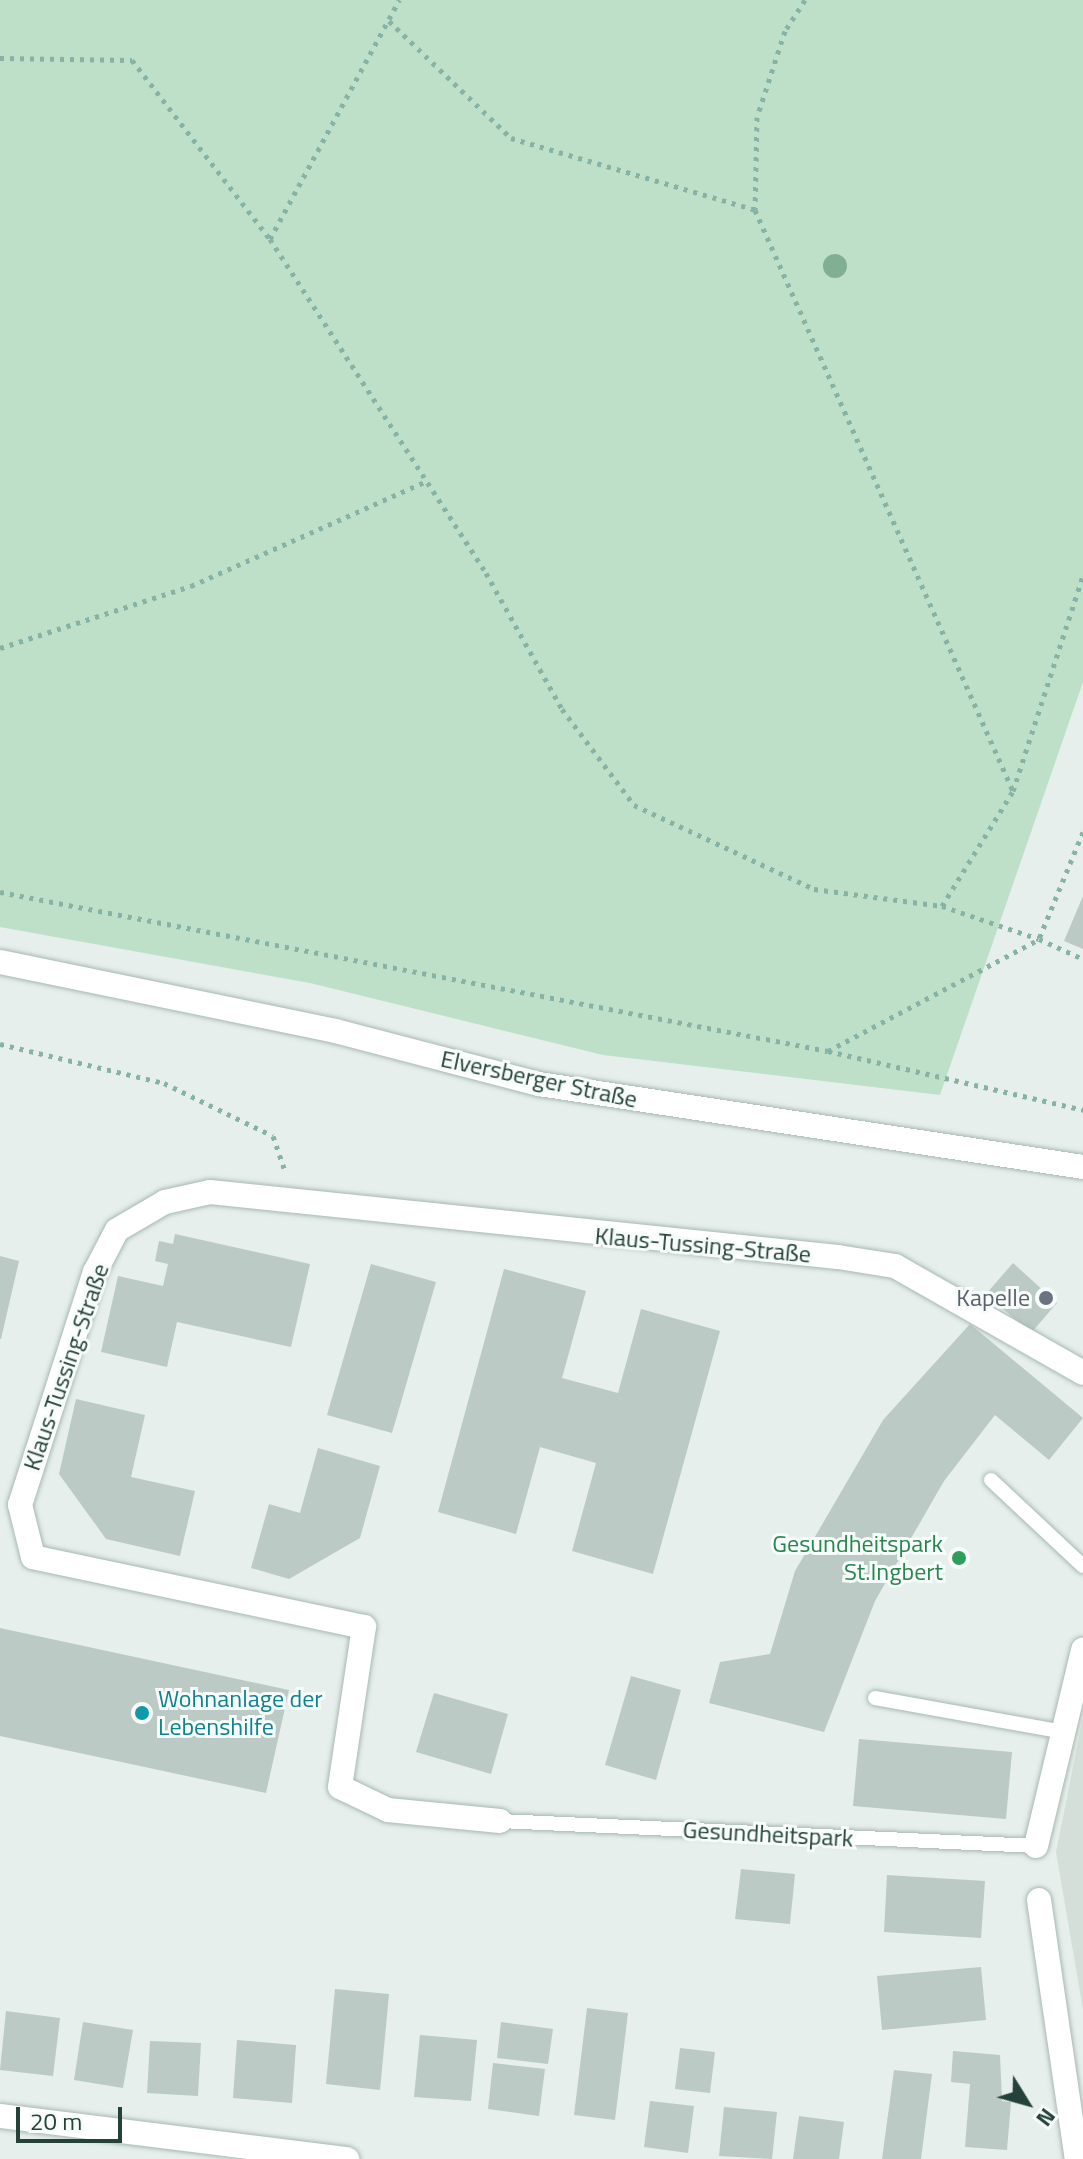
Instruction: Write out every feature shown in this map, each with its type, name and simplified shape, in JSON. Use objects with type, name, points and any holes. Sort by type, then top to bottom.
[{"type":"street","name":"Elversberger Straße","points":[[0,962],[335,1031],[539,1084],[1083,1167]]},
{"type":"street","name":"Klaus-Tussing-Straße","points":[[500,1821],[388,1810],[340,1787],[364,1627],[33,1557],[20,1505],[95,1272],[117,1230],[165,1202],[210,1192],[895,1266],[1083,1373]]},
{"type":"street","points":[[1036,1846],[1059,1731],[1083,1650]]},
{"type":"street","points":[[1039,1900],[1077,2159]]},
{"type":"street","points":[[0,2116],[183,2149],[347,2159]]},
{"type":"lane","points":[[991,1480],[1083,1566]]},
{"type":"lane","points":[[875,1698],[1059,1731]]},
{"type":"lane","name":"Gesundheitspark","points":[[500,1821],[1036,1846]]},
{"type":"path","points":[[270,239],[399,0]]},
{"type":"path","points":[[805,0],[785,31],[757,117],[755,210],[1013,791]]},
{"type":"path","points":[[389,21],[511,138],[755,210]]},
{"type":"path","points":[[0,58],[132,60],[270,239],[427,481],[562,709],[634,805],[814,889],[942,906],[1039,939],[1083,959]]},
{"type":"path","points":[[0,648],[191,586],[427,481]]},
{"type":"path","points":[[942,906],[1013,791],[1083,576]]},
{"type":"path","points":[[828,1051],[1039,939],[1083,832]]},
{"type":"path","points":[[0,892],[828,1051],[1083,1110]]},
{"type":"path","points":[[0,1044],[164,1083],[273,1136],[296,1202]]},
{"type":"shaded area","points":[[1083,1717],[1083,2010],[1056,1852]]},
{"type":"green space","points":[[0,0],[1083,0],[1083,682],[940,1095],[603,1055],[310,983],[0,927]]},
{"type":"building","points":[[1083,896],[1083,949],[1064,941]]},
{"type":"building","points":[[175,1234],[310,1264],[291,1347],[177,1322],[167,1367],[101,1352],[118,1276],[163,1286],[168,1264],[155,1261],[159,1241],[173,1244]]},
{"type":"building","points":[[0,1256],[19,1261],[1,1339],[0,1339]]},
{"type":"building","points":[[1013,1263],[1057,1303],[1031,1333],[986,1294]]},
{"type":"building","points":[[371,1264],[436,1282],[392,1433],[327,1415]]},
{"type":"building","points":[[504,1269],[586,1291],[562,1378],[618,1393],[641,1309],[720,1331],[653,1574],[572,1551],[596,1463],[540,1447],[516,1534],[438,1512]]},
{"type":"building","points":[[970,1324],[1083,1418],[1049,1460],[995,1415],[944,1481],[875,1601],[824,1732],[709,1703],[720,1662],[770,1654],[795,1571],[883,1420]]},
{"type":"building","points":[[76,1399],[145,1415],[131,1477],[195,1491],[180,1556],[106,1539],[59,1474]]},
{"type":"building","points":[[318,1448],[380,1466],[360,1538],[289,1579],[251,1568],[269,1504],[300,1513]]},
{"type":"building","name":"Wohnanlage der Lebenshilfe","points":[[0,1628],[289,1690],[266,1793],[0,1736]]},
{"type":"building","points":[[631,1676],[681,1690],[656,1780],[605,1765]]},
{"type":"building","points":[[434,1693],[508,1714],[491,1774],[416,1752]]},
{"type":"building","points":[[859,1739],[1012,1752],[1006,1819],[853,1806]]},
{"type":"building","points":[[741,1869],[795,1874],[790,1924],[735,1919]]},
{"type":"building","points":[[887,1875],[985,1881],[981,1938],[884,1932]]},
{"type":"building","points":[[981,1967],[986,2020],[882,2030],[877,1976]]},
{"type":"building","points":[[335,1989],[389,1994],[380,2090],[326,2084]]},
{"type":"building","points":[[587,2008],[628,2013],[615,2120],[574,2115]]},
{"type":"building","points":[[6,2011],[60,2018],[53,2076],[0,2070]]},
{"type":"building","points":[[83,2022],[133,2030],[123,2088],[74,2080]]},
{"type":"building","points":[[501,2022],[553,2029],[548,2064],[497,2058]]},
{"type":"building","points":[[420,2035],[477,2040],[471,2101],[414,2097]]},
{"type":"building","points":[[237,2040],[296,2045],[292,2103],[233,2098]]},
{"type":"building","points":[[150,2041],[201,2043],[198,2096],[147,2093]]},
{"type":"building","points":[[680,2048],[715,2052],[710,2093],[675,2089]]},
{"type":"building","points":[[953,2051],[1000,2055],[1002,2101],[1011,2102],[1007,2150],[965,2147],[970,2084],[951,2082]]},
{"type":"building","points":[[493,2063],[545,2069],[539,2116],[488,2109]]},
{"type":"building","points":[[894,2070],[932,2074],[921,2159],[882,2159]]},
{"type":"building","points":[[650,2101],[694,2106],[688,2153],[644,2147]]},
{"type":"building","points":[[724,2107],[777,2112],[772,2159],[719,2156]]},
{"type":"building","points":[[799,2116],[844,2122],[839,2159],[793,2159]]},
{"type":"place","name":"Kapelle","points":[[1046,1298]]},
{"type":"place","name":"Gesundheitspark St.Ingbert","points":[[959,1558]]},
{"type":"place","name":"Wohnanlage der Lebenshilfe","points":[[142,1713]]}]
